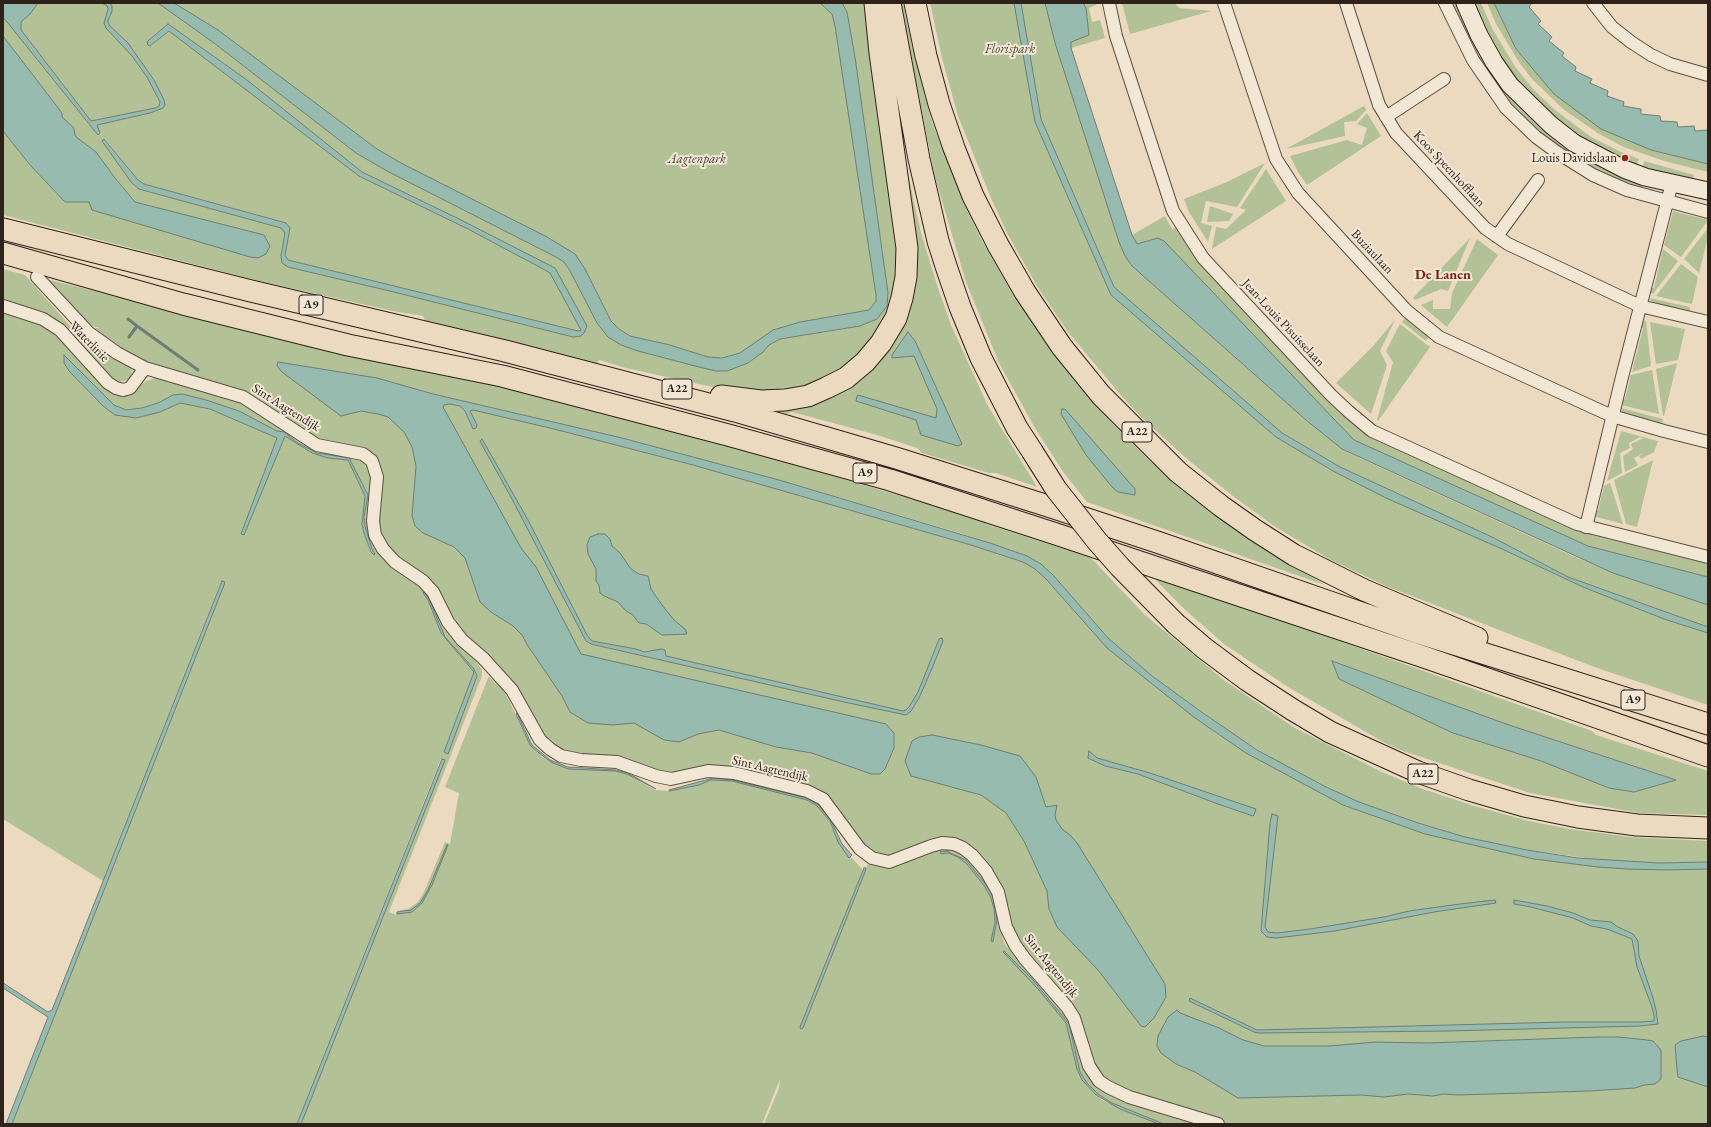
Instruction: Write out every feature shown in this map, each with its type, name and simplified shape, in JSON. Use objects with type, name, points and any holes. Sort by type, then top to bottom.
[{"type":"highway","name":"A22","points":[[620,381],[761,401],[785,400],[808,396],[846,378],[865,362],[881,343],[896,318],[902,298],[906,277],[907,248],[880,53],[875,3]]},
{"type":"highway","name":"A22","points":[[890,3],[919,159],[938,241],[960,307],[981,358],[1017,428],[1056,489],[1097,541],[1120,567],[1176,624],[1204,648],[1293,710],[1330,732],[1418,772],[1469,790],[1510,802],[1578,817],[1637,824],[1708,828]]},
{"type":"highway","name":"A22","points":[[915,3],[926,56],[939,104],[973,196],[1025,292],[1062,347],[1101,395],[1178,472],[1221,506],[1255,530],[1294,554],[1364,590],[1507,650],[1559,676]]},
{"type":"highway","name":"A9","points":[[3,229],[505,351],[735,410],[1014,495],[1160,543],[1419,633],[1708,724]]},
{"type":"highway","name":"A9","points":[[3,253],[183,304],[348,345],[502,376],[728,435],[890,480],[1419,655],[1708,756]]},
{"type":"main road","points":[[1465,3],[1479,35],[1494,62],[1510,85],[1551,126],[1574,143],[1624,170],[1645,177],[1708,191]]},
{"type":"street","name":"Jean-Louis Pisuisselaan","points":[[1110,3],[1116,36],[1173,211],[1203,258],[1331,395],[1372,431],[1586,527],[1708,558]]},
{"type":"street","name":"Buziaulaan","points":[[1224,3],[1276,159],[1298,193],[1407,311],[1439,337],[1612,416],[1708,442]]},
{"type":"street","name":"Koos Speenhofflaan","points":[[1346,3],[1379,106],[1400,137],[1485,228],[1508,244],[1640,306],[1708,322]]},
{"type":"street","points":[[1445,3],[1473,60],[1506,108],[1536,137],[1593,175],[1627,190],[1708,212]]},
{"type":"street","points":[[1593,3],[1612,27],[1651,55],[1670,64],[1708,75]]},
{"type":"street","points":[[1386,117],[1444,79]]},
{"type":"street","points":[[1497,236],[1538,180]]},
{"type":"street","points":[[1586,527],[1612,416],[1666,201],[1672,183]]},
{"type":"street","name":"Sint Aagtendijk","points":[[37,278],[89,333],[117,353],[145,368],[243,397],[317,445],[363,454],[372,461],[377,477],[373,521],[375,535],[383,549],[395,562],[423,581],[433,592],[452,628],[462,640],[483,658],[512,690],[540,740],[561,756],[581,760],[617,762],[656,776],[671,779],[708,771],[734,773],[807,791],[823,799],[860,849],[872,858],[889,862],[931,846],[954,844],[963,848],[972,855],[986,871],[998,892],[1006,927],[1015,945],[1025,960],[1067,1007],[1074,1018],[1089,1066],[1099,1081],[1108,1087],[1129,1096],[1218,1124]]},
{"type":"street","name":"Waterlinie","points":[[3,306],[43,319],[60,330],[108,383],[116,388],[123,390],[130,388],[145,368]]},
{"type":"green space","points":[[38,3],[102,3],[107,6],[105,18],[106,28],[127,49],[147,77],[160,102],[159,106],[91,121],[21,30],[21,22],[30,14]]},
{"type":"green space","points":[[110,3],[158,3],[214,43],[356,153],[387,171],[564,262],[597,323],[608,337],[621,345],[653,355],[717,371],[748,363],[763,352],[769,345],[780,339],[845,329],[867,323],[877,319],[887,306],[888,293],[855,57],[847,12],[842,3],[868,3],[894,202],[898,280],[883,326],[849,366],[803,389],[735,392],[626,368],[599,360],[597,364],[425,321],[423,316],[393,311],[259,281],[3,215],[3,131],[30,165],[65,202],[135,202],[96,152],[75,136],[74,128],[62,117],[62,113],[3,36],[3,17],[98,135],[97,125],[150,113],[163,108],[154,80],[128,43],[109,25],[108,21],[112,6]],"holes":[[[168,24],[247,80],[362,172],[555,268],[584,333],[573,337],[288,267],[281,256],[285,232],[281,228],[139,189],[131,182],[102,141],[105,139],[138,180],[144,184],[286,223],[290,228],[285,255],[288,260],[581,331],[572,311],[550,273],[468,229],[359,176],[169,31],[151,46],[148,45],[149,40]]]},
{"type":"green space","name":"Aagtenpark","points":[[174,3],[820,3],[832,14],[835,26],[876,301],[869,310],[800,322],[773,330],[740,353],[722,358],[708,357],[670,345],[630,336],[619,329],[611,321],[575,254],[377,149],[218,30]]},
{"type":"green space","points":[[900,3],[903,3],[916,62],[932,122],[967,210],[981,239],[1012,293],[1054,354],[1113,424],[1150,461],[1190,496],[1227,524],[1268,551],[1325,585],[1087,502],[1064,473],[1035,428],[999,363],[966,282],[935,177]]},
{"type":"green space","name":"Florispark","points":[[930,3],[1045,3],[1055,43],[1125,256],[1132,266],[1306,420],[1349,453],[1613,573],[1708,605],[1708,627],[1568,577],[1492,537],[1340,467],[1282,433],[1114,287],[1041,119],[1036,91],[1030,92],[1035,122],[1111,295],[1276,437],[1333,471],[1583,587],[1664,619],[1708,633],[1708,705],[1597,668],[1386,586],[1329,559],[1274,526],[1233,496],[1187,459],[1140,416],[1068,332],[1037,286],[1007,233],[991,198],[958,116],[942,58]]},
{"type":"green space","points":[[1083,3],[1096,3],[1096,5],[1089,8],[1092,22],[1100,20],[1105,38],[1071,48],[1070,42],[1089,35],[1086,8]]},
{"type":"green space","points":[[1122,3],[1175,3],[1179,8],[1211,11],[1130,34]]},
{"type":"green space","points":[[1451,3],[1460,3],[1497,77],[1642,182],[1640,191],[1570,157],[1520,117],[1488,79]]},
{"type":"green space","points":[[1471,3],[1481,3],[1493,30],[1516,68],[1534,90],[1555,110],[1591,137],[1639,159],[1637,165],[1620,160],[1621,157],[1614,154],[1612,158],[1572,135],[1512,77]]},
{"type":"green space","points":[[1487,3],[1494,3],[1516,49],[1651,150],[1708,164],[1708,172],[1664,161],[1624,147],[1599,134],[1563,109],[1532,79],[1519,62],[1496,24]]},
{"type":"green space","points":[[892,90],[921,233],[951,325],[988,406],[1037,487],[996,473],[989,473],[922,453],[917,448],[874,434],[792,412],[787,414],[773,409],[818,398],[900,321]]},
{"type":"green space","points":[[1364,106],[1366,110],[1356,121],[1344,122],[1345,136],[1286,149]]},
{"type":"green space","points":[[1367,113],[1381,136],[1307,185],[1290,156],[1347,140],[1362,145],[1367,128],[1357,124]]},
{"type":"green space","points":[[1644,161],[1694,175],[1692,183],[1645,168],[1643,167]]},
{"type":"green space","points":[[1265,163],[1237,207],[1206,201],[1201,223],[1212,226],[1208,242],[1189,212],[1184,199],[1227,182]]},
{"type":"green space","points":[[1266,169],[1286,201],[1212,249],[1216,227],[1226,229],[1246,210],[1240,208]]},
{"type":"green space","points":[[1210,206],[1233,214],[1229,221],[1207,222]]},
{"type":"green space","points":[[1673,211],[1708,220],[1681,257],[1664,245]]},
{"type":"green space","points":[[1165,216],[1172,229],[1178,227],[1365,433],[1592,535],[1708,564],[1708,577],[1588,546],[1354,440],[1158,238],[1137,244],[1132,235]]},
{"type":"green space","points":[[1708,228],[1708,237],[1699,273],[1684,259]]},
{"type":"green space","points":[[1470,238],[1448,291],[1441,289],[1415,300],[1413,298]]},
{"type":"green space","points":[[1477,239],[1498,255],[1447,327],[1421,305],[1433,300],[1433,309],[1450,309],[1452,293]]},
{"type":"green space","points":[[1663,249],[1678,261],[1653,294],[1649,292],[1650,288],[1654,288]]},
{"type":"green space","points":[[1681,264],[1698,277],[1692,304],[1656,296]]},
{"type":"green space","points":[[3,269],[25,275],[71,327],[84,338],[129,365],[132,369],[131,379],[120,382],[113,379],[92,357],[3,301]]},
{"type":"green space","points":[[46,279],[371,359],[375,356],[571,404],[773,458],[985,521],[986,524],[1090,557],[1145,615],[1225,681],[1295,728],[1382,772],[1420,788],[1471,805],[1529,821],[1569,829],[1631,837],[1708,841],[1708,862],[1659,863],[1609,861],[1527,850],[1465,837],[1418,823],[1359,802],[1326,787],[1276,761],[1233,734],[1152,676],[1108,638],[1053,575],[1027,556],[963,534],[779,480],[622,438],[433,394],[385,381],[450,404],[693,465],[971,545],[1023,562],[1035,569],[1046,579],[1107,648],[1219,735],[1345,806],[1534,859],[1708,867],[1708,1124],[1229,1124],[1116,1088],[1093,1067],[1084,1037],[1019,946],[1006,909],[961,843],[889,856],[877,855],[865,847],[810,787],[788,780],[761,775],[673,773],[574,756],[553,747],[400,560],[384,546],[377,527],[379,468],[321,441],[278,414],[150,364],[110,343],[92,328],[100,328],[92,326]]},
{"type":"green space","points":[[1649,298],[1690,307],[1690,312],[1653,303]]},
{"type":"green space","points":[[3,309],[40,321],[129,394],[146,381],[155,378],[162,378],[243,403],[285,426],[352,454],[373,468],[373,498],[384,558],[395,570],[420,580],[482,670],[482,676],[389,912],[396,915],[397,911],[408,909],[418,902],[424,892],[445,842],[450,844],[459,793],[445,787],[489,677],[504,690],[530,745],[544,758],[560,766],[568,769],[615,771],[627,774],[655,790],[670,791],[699,785],[711,780],[732,781],[807,800],[817,806],[830,821],[838,842],[849,857],[850,856],[863,870],[800,1028],[803,1028],[870,861],[942,846],[964,853],[985,876],[1000,913],[1002,936],[1005,945],[1023,962],[1065,1009],[1092,1078],[1205,1124],[1164,1124],[1112,1103],[1098,1094],[1087,1083],[1080,1072],[1069,1024],[1033,980],[1003,952],[1038,989],[1066,1023],[1077,1069],[1082,1080],[1095,1095],[1104,1101],[1159,1124],[764,1124],[779,1088],[780,1079],[762,1124],[301,1124],[444,759],[441,759],[297,1124],[12,1124],[225,582],[222,581],[218,590],[103,881],[3,819]],"holes":[[[64,356],[114,405],[126,410],[142,408],[158,403],[173,395],[206,400],[239,411],[277,431],[284,432],[308,449],[325,455],[349,458],[368,495],[364,520],[371,552],[362,524],[365,496],[348,460],[328,458],[312,453],[285,436],[244,535],[241,534],[277,438],[210,409],[180,403],[160,412],[115,415]],[[424,592],[429,599],[445,637],[474,669],[477,676],[444,751],[474,672],[441,633]],[[952,852],[966,860],[990,890],[997,918],[996,928],[991,941],[995,922],[994,909],[991,898],[985,887],[967,864],[958,857],[948,853],[941,853]]]},
{"type":"green space","points":[[1406,317],[1430,336],[1426,341],[1402,322]]},
{"type":"green space","points":[[1395,320],[1380,351],[1387,365],[1371,414],[1336,383],[1374,345]]},
{"type":"green space","points":[[1642,320],[1646,321],[1651,366],[1632,372],[1643,328],[1639,327]]},
{"type":"green space","points":[[1650,322],[1685,329],[1678,360],[1656,364]]},
{"type":"green space","points":[[1400,324],[1430,347],[1378,421],[1377,420],[1393,362],[1386,351]]},
{"type":"green space","points":[[1677,363],[1664,416],[1663,416],[1656,369]]},
{"type":"green space","points":[[1652,370],[1659,414],[1621,405],[1622,398],[1625,399],[1631,375]]},
{"type":"green space","points":[[1621,408],[1663,419],[1662,425],[1622,414]]},
{"type":"green space","points":[[1621,431],[1658,441],[1654,452],[1641,459],[1639,456],[1645,452],[1634,458],[1638,465],[1625,472],[1623,456],[1633,449],[1631,444],[1643,438],[1640,437],[1629,443],[1630,448],[1620,453],[1622,473],[1607,481]]},
{"type":"green space","points":[[1653,460],[1637,527],[1626,524],[1614,480]]},
{"type":"green space","points":[[1610,483],[1623,524],[1593,516],[1595,511],[1598,511],[1604,486]]},
{"type":"green space","points":[[1155,579],[1180,587],[1188,587],[1592,731],[1596,735],[1708,771],[1708,815],[1639,813],[1530,793],[1400,750],[1385,743],[1288,687],[1224,644],[1181,606]],"holes":[[[1333,661],[1509,725],[1676,780],[1634,792],[1609,788],[1541,761],[1453,733],[1339,679]]]},
{"type":"water","points":[[3,3],[38,3],[30,14],[21,22],[21,30],[91,121],[155,108],[159,106],[160,102],[147,77],[132,56],[106,28],[104,23],[108,9],[107,6],[102,3],[110,3],[112,6],[112,11],[108,21],[109,25],[128,43],[154,80],[165,105],[163,108],[150,113],[97,125],[100,133],[98,135],[3,17]]},
{"type":"water","points":[[158,3],[174,3],[218,30],[377,149],[401,163],[547,237],[575,254],[585,269],[611,321],[619,329],[630,336],[670,345],[708,357],[722,358],[740,353],[773,330],[800,322],[869,310],[876,301],[835,26],[832,14],[820,3],[842,3],[847,12],[855,57],[888,293],[887,306],[877,319],[860,326],[780,339],[769,345],[763,352],[748,363],[727,371],[716,371],[695,366],[621,345],[608,337],[597,323],[564,262],[387,171],[356,153],[214,43]]},
{"type":"water","points":[[1014,3],[1021,3],[1041,119],[1114,287],[1282,433],[1340,467],[1492,537],[1568,577],[1708,627],[1708,633],[1664,619],[1583,587],[1502,549],[1386,498],[1333,471],[1276,437],[1111,295],[1035,122]]},
{"type":"water","points":[[1045,3],[1083,3],[1086,8],[1089,35],[1071,42],[1071,48],[1132,235],[1137,244],[1158,238],[1164,241],[1354,440],[1588,546],[1708,577],[1708,605],[1613,573],[1342,449],[1306,420],[1132,266],[1125,256],[1119,242],[1055,43]]},
{"type":"water","points":[[1494,3],[1532,3],[1529,7],[1541,21],[1538,24],[1552,37],[1549,41],[1564,53],[1562,56],[1576,67],[1575,71],[1592,79],[1590,83],[1608,91],[1607,96],[1624,102],[1623,106],[1641,109],[1641,114],[1660,116],[1661,121],[1677,122],[1678,127],[1694,126],[1695,131],[1708,130],[1708,164],[1651,150],[1601,129],[1554,94],[1516,49]]},
{"type":"water","points":[[168,24],[247,80],[362,172],[555,268],[587,326],[584,333],[581,336],[573,337],[288,267],[282,263],[281,256],[285,233],[281,228],[139,189],[131,182],[102,141],[104,139],[138,180],[144,184],[286,223],[290,228],[285,255],[288,260],[578,331],[581,330],[550,273],[468,229],[359,176],[169,31],[150,46],[148,45],[147,42]]},
{"type":"water","points":[[3,36],[62,113],[62,117],[74,128],[75,136],[96,152],[135,202],[264,235],[270,246],[266,254],[258,258],[250,257],[92,210],[89,202],[65,202],[30,165],[3,131]]},
{"type":"water","points":[[908,332],[915,341],[962,444],[958,446],[921,435],[916,420],[856,401],[858,395],[936,418],[937,409],[914,356],[892,358],[892,355]]},
{"type":"water","points":[[64,355],[114,405],[126,410],[142,408],[158,403],[173,395],[182,394],[239,411],[277,431],[284,432],[298,443],[317,453],[349,458],[368,495],[364,517],[365,526],[375,554],[374,555],[371,552],[362,524],[365,496],[348,460],[328,458],[312,453],[285,436],[244,535],[241,534],[277,438],[210,409],[180,403],[160,412],[136,418],[115,415],[103,406],[69,371],[64,363]]},
{"type":"water","points":[[278,362],[377,378],[433,394],[622,438],[779,480],[990,543],[1027,556],[1041,564],[1053,575],[1108,638],[1152,676],[1257,750],[1326,787],[1359,802],[1418,823],[1465,837],[1527,850],[1578,858],[1659,863],[1708,862],[1708,869],[1627,869],[1534,859],[1425,834],[1343,805],[1246,753],[1195,718],[1107,648],[1046,579],[1035,569],[1023,562],[971,545],[693,465],[554,429],[473,410],[470,411],[477,425],[476,428],[473,429],[465,411],[460,406],[450,404],[444,405],[443,407],[521,548],[536,567],[581,654],[886,724],[894,733],[894,748],[885,769],[880,774],[871,774],[812,753],[776,747],[719,730],[698,734],[679,742],[664,740],[634,723],[613,725],[588,723],[570,712],[562,696],[522,635],[513,626],[491,612],[480,602],[465,558],[454,547],[423,533],[415,526],[412,516],[416,466],[412,447],[404,432],[388,417],[378,414],[361,411],[341,416],[282,372],[277,366]]},
{"type":"water","points":[[1062,409],[1065,409],[1135,489],[1135,495],[1118,492],[1112,487],[1086,455],[1061,414]]},
{"type":"water","points":[[482,439],[528,520],[587,635],[592,641],[636,649],[644,652],[662,649],[665,650],[666,656],[903,711],[909,707],[918,692],[939,639],[942,638],[943,641],[919,698],[911,711],[906,715],[591,644],[586,641],[482,445],[480,441]]},
{"type":"water","points":[[598,534],[605,534],[610,539],[612,546],[620,553],[631,569],[639,574],[648,576],[651,589],[674,620],[685,629],[687,634],[662,635],[646,624],[639,623],[633,615],[626,611],[618,602],[600,593],[599,585],[596,581],[596,569],[588,554],[587,545],[590,537]]},
{"type":"water","points":[[222,581],[225,582],[224,585],[12,1124],[6,1124],[48,1017],[3,988],[3,983],[48,1012],[52,1010]]},
{"type":"water","points":[[424,592],[429,599],[445,637],[474,669],[477,676],[448,754],[444,752],[474,672],[441,633],[428,600],[423,593]]},
{"type":"water","points":[[1332,661],[1509,725],[1676,780],[1634,792],[1609,788],[1541,761],[1453,733],[1339,679]]},
{"type":"water","points":[[517,713],[532,745],[550,760],[568,767],[616,770],[628,773],[656,789],[627,774],[615,771],[568,769],[551,762],[530,745],[516,714]]},
{"type":"water","points":[[932,735],[981,745],[1020,756],[1036,777],[1046,807],[1057,805],[1055,815],[1056,820],[1062,829],[1077,843],[1165,984],[1166,997],[1154,1018],[1145,1027],[1141,1026],[1098,970],[1057,927],[1049,909],[1047,891],[1024,841],[1006,813],[981,795],[911,776],[905,761],[912,741],[919,737]]},
{"type":"water","points":[[1089,751],[1097,758],[1150,773],[1256,809],[1254,815],[1253,816],[1218,804],[1138,774],[1105,766],[1088,758]]},
{"type":"water","points":[[442,759],[445,760],[305,1114],[301,1124],[297,1124]]},
{"type":"water","points":[[713,778],[732,780],[807,798],[818,805],[831,820],[842,844],[852,855],[849,858],[838,842],[830,821],[817,806],[807,800],[732,781],[711,780],[699,785],[669,791]]},
{"type":"water","points":[[1272,814],[1278,816],[1265,927],[1268,932],[1277,933],[1310,929],[1384,917],[1409,911],[1460,904],[1495,900],[1496,903],[1434,912],[1335,931],[1276,938],[1267,937],[1261,931]]},
{"type":"water","points":[[447,845],[432,885],[422,903],[412,912],[397,914],[397,912],[411,910],[420,903],[428,890]]},
{"type":"water","points":[[947,851],[966,860],[990,890],[994,900],[997,919],[993,942],[991,941],[995,922],[991,898],[985,887],[967,864],[958,857],[948,853],[941,854],[940,852]]},
{"type":"water","points":[[864,868],[866,868],[865,872],[803,1028],[801,1029],[800,1027]]},
{"type":"water","points":[[1514,900],[1547,906],[1573,913],[1590,920],[1611,922],[1633,934],[1638,941],[1639,956],[1653,998],[1658,1024],[1640,1026],[1448,1031],[1258,1033],[1189,1001],[1190,998],[1257,1030],[1654,1021],[1652,1007],[1637,967],[1632,939],[1607,929],[1591,926],[1573,918],[1514,904]]},
{"type":"water","points":[[1004,951],[1033,980],[1069,1024],[1080,1072],[1087,1083],[1098,1094],[1112,1103],[1164,1124],[1159,1124],[1120,1109],[1096,1095],[1082,1080],[1077,1069],[1066,1023],[1038,989],[1003,952]]},
{"type":"water","points":[[1177,1010],[1180,1013],[1219,1028],[1243,1040],[1264,1046],[1329,1046],[1376,1042],[1427,1043],[1598,1037],[1619,1037],[1647,1040],[1653,1041],[1661,1050],[1661,1079],[1655,1084],[1635,1088],[1590,1091],[1458,1095],[1444,1094],[1433,1096],[1408,1094],[1384,1097],[1361,1095],[1238,1098],[1195,1072],[1176,1064],[1161,1053],[1157,1046],[1158,1036],[1168,1017]]},
{"type":"water","points":[[1703,1036],[1708,1037],[1708,1087],[1678,1077],[1677,1069],[1675,1045],[1681,1041]]},
{"type":"waterway","points":[[128,319],[137,326]]},
{"type":"waterway","points":[[129,337],[137,326],[198,370]]},
{"type":"place","name":"Louis Davidslaan","points":[[1625,158]]},
{"type":"district","name":"De Lanen","points":[[1443,275]]}]
